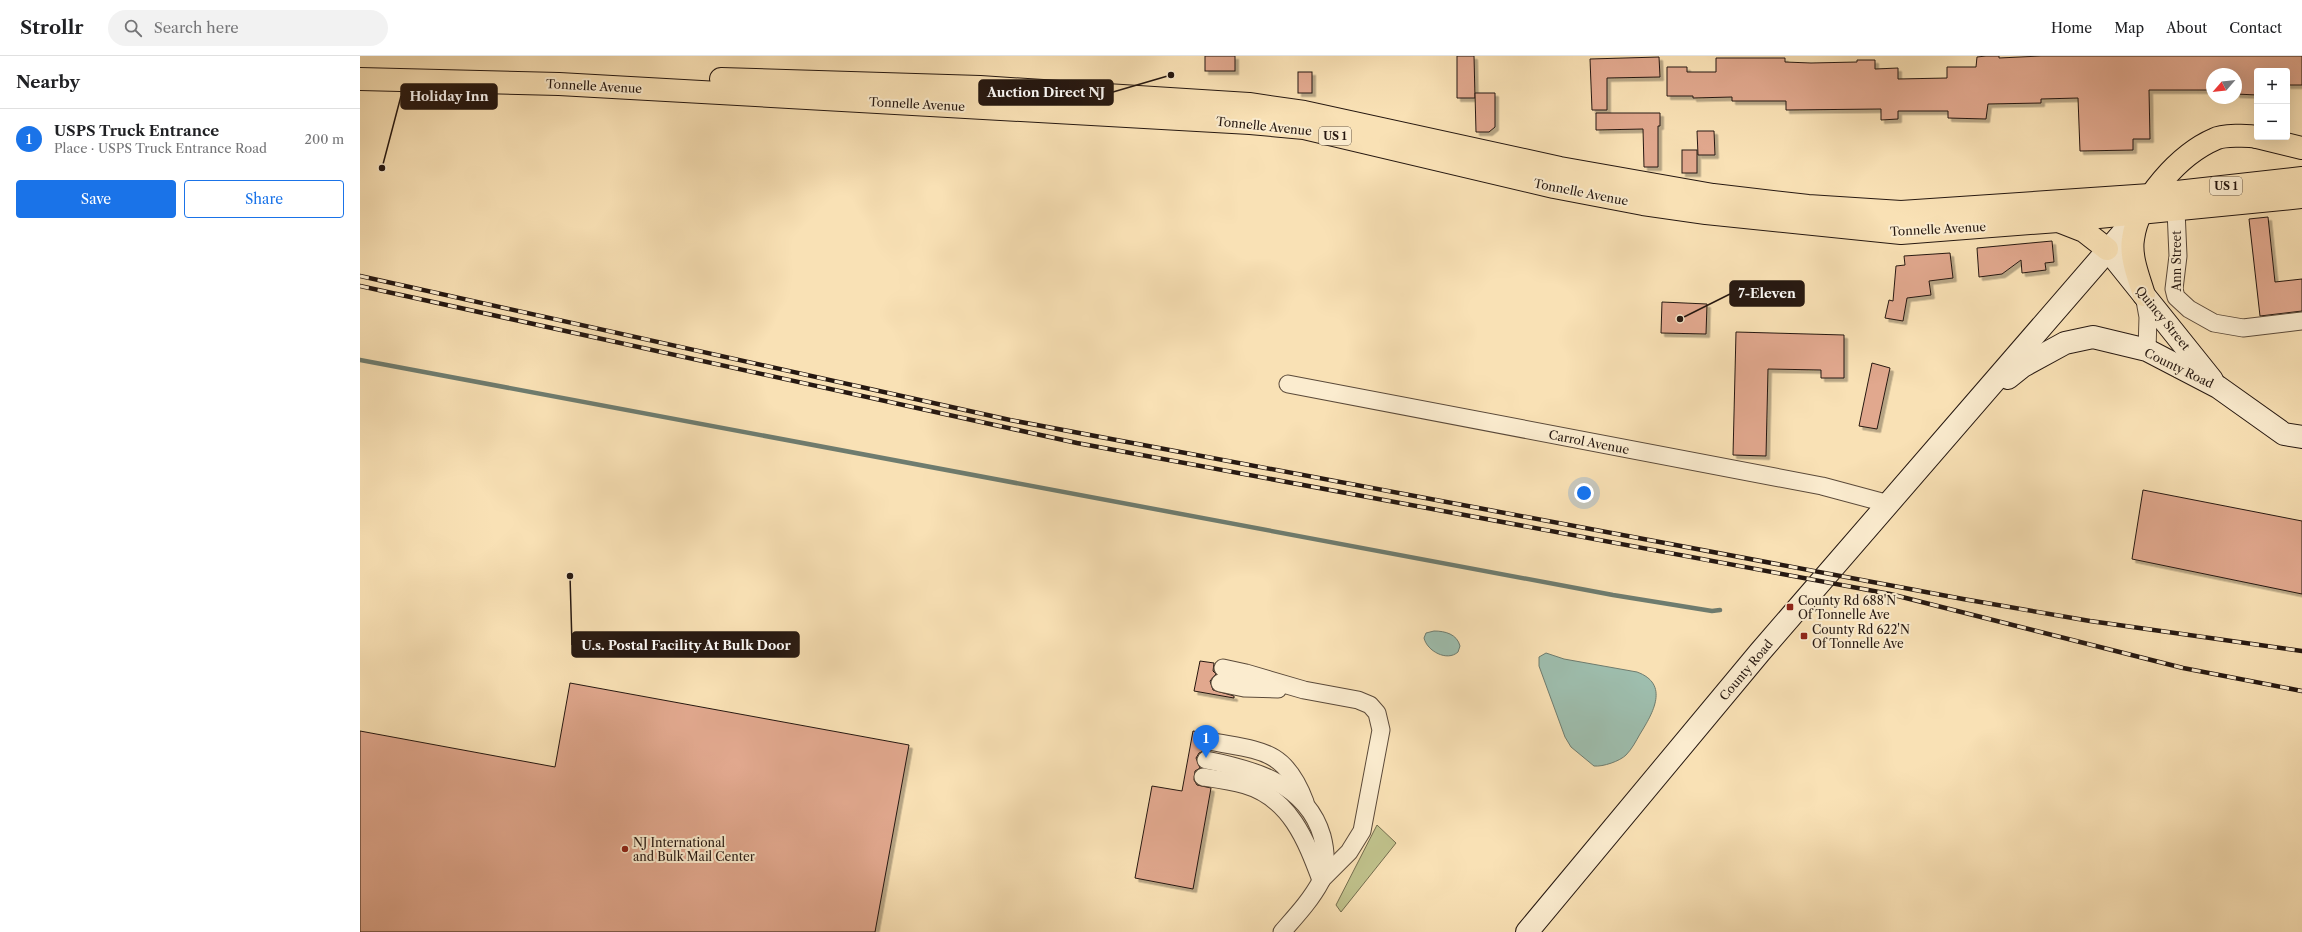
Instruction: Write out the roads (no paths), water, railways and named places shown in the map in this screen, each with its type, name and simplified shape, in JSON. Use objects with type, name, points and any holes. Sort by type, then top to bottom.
[{"type":"highway","name":"Tonnelle Avenue","points":[[360,67],[980,87],[1249,104],[1304,112],[1567,169],[1713,195],[1808,206],[1902,212],[2145,204],[2176,210],[2302,196]]},
{"type":"highway","name":"Tonnelle Avenue","points":[[360,79],[559,84],[1250,123],[1304,128],[1554,187],[1643,204],[1706,213],[1901,233],[2058,221],[2145,204],[2302,178]]},
{"type":"highway","points":[[2144,295],[2135,264],[2133,240],[2145,204],[2187,157],[2216,138],[2254,137]]},
{"type":"highway","points":[[2269,140],[2302,148]]},
{"type":"highway","points":[[2058,221],[2084,230],[2107,249]]},
{"type":"main road","name":"County Road","points":[[1527,932],[1760,652],[1889,504],[2145,204]]},
{"type":"main road","name":"Quincy Street","points":[[2107,249],[2218,388]]},
{"type":"main road","name":"County Road","points":[[1968,411],[2023,366],[2064,343],[2093,337],[2148,350],[2218,388],[2284,434],[2302,437]]},
{"type":"street","name":"Ann Street","points":[[2176,210],[2178,256],[2174,288],[2176,298],[2189,309],[2214,323],[2243,328],[2302,321]]},
{"type":"street","points":[[2144,295],[2148,317],[2148,350]]},
{"type":"street","name":"Carrol Avenue","points":[[1288,384],[1822,486],[1889,504]]},
{"type":"street","points":[[1221,676],[1246,673],[1304,690],[1365,702],[1374,708],[1379,719],[1381,730],[1368,806],[1359,838],[1321,880],[1310,898],[1282,932]]},
{"type":"street","points":[[1209,741],[1260,752],[1281,762],[1293,775],[1306,804],[1314,817],[1325,846],[1326,859],[1321,880]]},
{"type":"street","points":[[1206,760],[1241,767],[1266,776],[1288,789],[1306,804]]},
{"type":"street","points":[[1203,777],[1245,785],[1260,791],[1280,805],[1301,832],[1321,880]]},
{"type":"waterway","points":[[360,360],[1613,595],[1712,611],[1720,610]]},
{"type":"railway","points":[[360,276],[1010,420],[1963,599],[2090,621],[2302,651]]},
{"type":"railway","points":[[360,286],[1077,443],[1890,594],[2183,668],[2302,691]]},
{"type":"place","name":"Auction Direct NJ","points":[[1171,75]]},
{"type":"place","name":"Holiday Inn","points":[[382,168]]},
{"type":"place","name":"7-Eleven","points":[[1680,319]]},
{"type":"place","name":"U.s. Postal Facility At Bulk Door","points":[[570,576]]},
{"type":"place","name":"County Rd 688'N Of Tonnelle Ave","points":[[1790,607]]},
{"type":"place","name":"County Rd 622'N Of Tonnelle Ave","points":[[1804,636]]},
{"type":"place","name":"USPS Truck Entrance","points":[[1206,758]]},
{"type":"place","name":"NJ International and Bulk Mail Center","points":[[625,849]]}]
